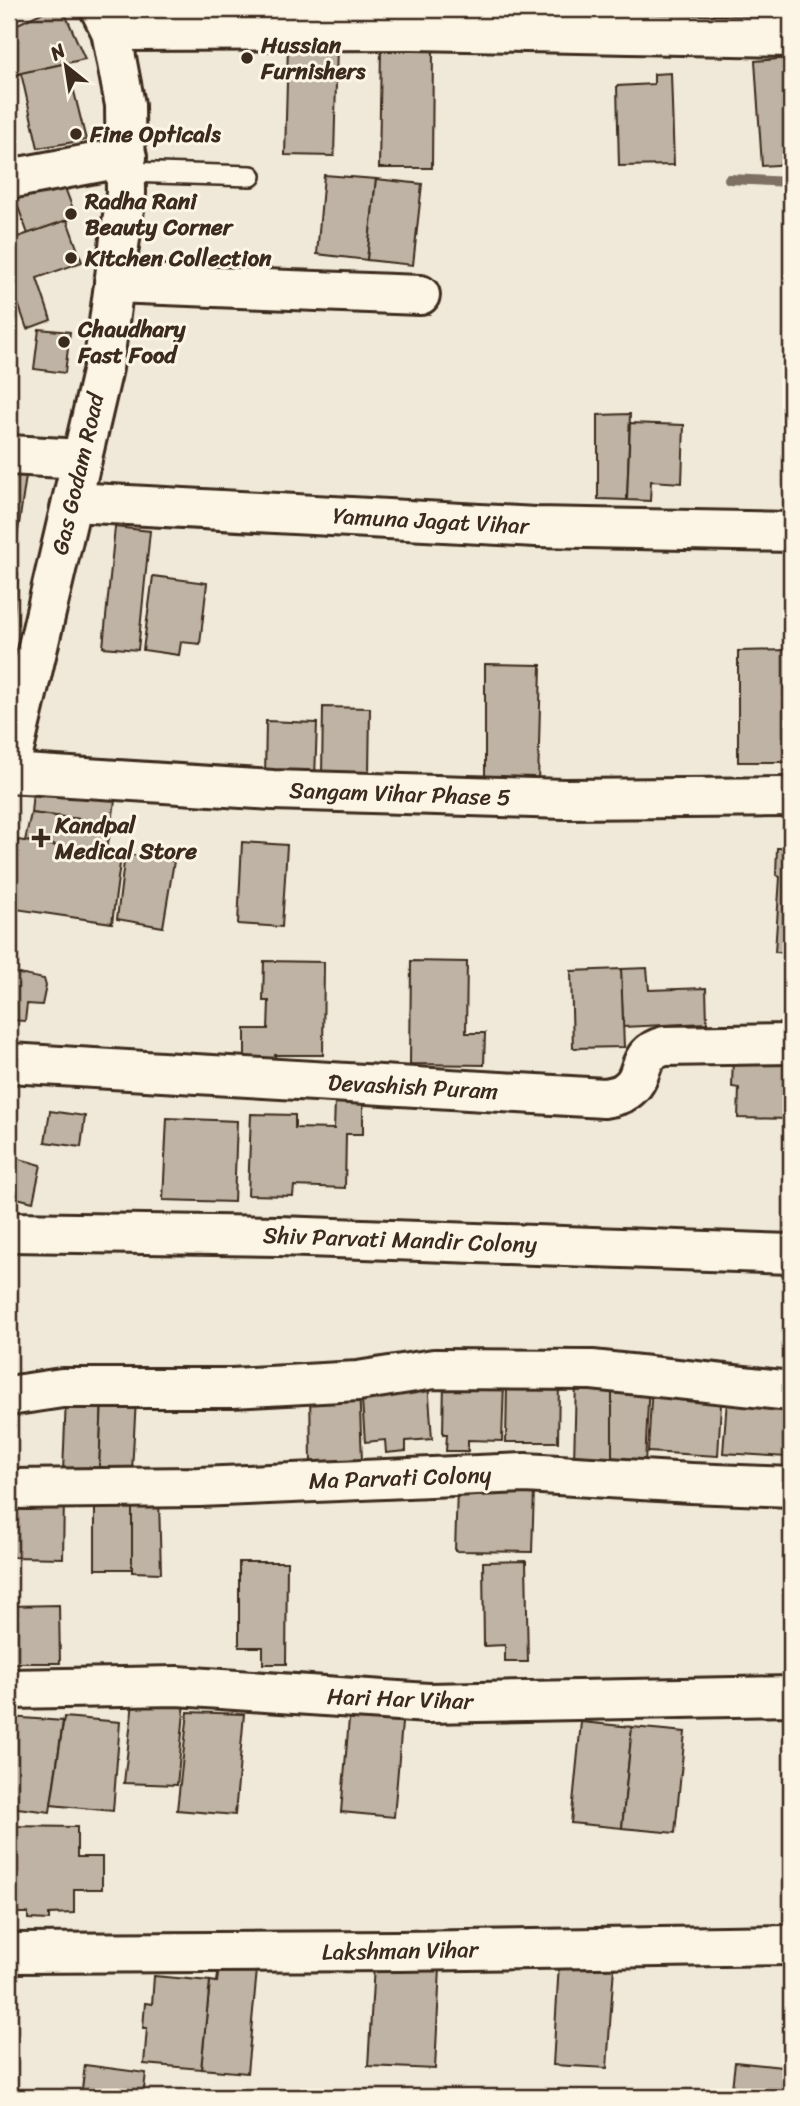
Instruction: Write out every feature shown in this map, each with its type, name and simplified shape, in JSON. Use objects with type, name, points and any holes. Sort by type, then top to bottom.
[{"type":"street","points":[[106,20],[413,30],[791,37]]},
{"type":"street","name":"Gas Godam Road","points":[[9,772],[15,713],[72,502],[103,368],[126,193],[125,105],[106,20]]},
{"type":"street","points":[[9,179],[127,164]]},
{"type":"street","points":[[114,283],[420,295]]},
{"type":"street","points":[[9,455],[82,459]]},
{"type":"street","name":"Yamuna Jagat Vihar","points":[[72,502],[536,527],[791,532]]},
{"type":"street","name":"Sangam Vihar Phase 5","points":[[9,772],[329,792],[565,799],[791,797]]},
{"type":"street","name":"Devashish Puram","points":[[9,1063],[604,1098],[625,1093],[636,1081],[645,1058],[652,1049],[665,1046],[791,1044]]},
{"type":"street","name":"Shiv Parvati Mandir Colony","points":[[9,1232],[279,1236],[791,1254]]},
{"type":"street","points":[[9,1396],[62,1388],[232,1388],[346,1381],[433,1369],[592,1370],[791,1391]]},
{"type":"street","name":"Ma Parvati Colony","points":[[9,1489],[199,1487],[525,1473],[791,1487]]},
{"type":"street","name":"Hari Har Vihar","points":[[9,1689],[177,1686],[428,1703],[791,1696]]},
{"type":"street","name":"Lakshman Vihar","points":[[9,1953],[791,1945]]},
{"type":"lane","points":[[127,164],[251,176]]},
{"type":"building","points":[[50,9],[63,9],[85,59],[9,76],[9,28]]},
{"type":"building","points":[[142,9],[253,9],[252,24],[142,20]]},
{"type":"building","points":[[302,9],[302,11],[257,11]]},
{"type":"building","points":[[393,9],[444,9],[444,25],[412,25],[412,10]]},
{"type":"building","points":[[675,9],[703,9],[703,13],[675,12]]},
{"type":"building","points":[[288,45],[337,46],[334,156],[285,155]]},
{"type":"building","points":[[381,49],[433,49],[432,168],[379,168]]},
{"type":"building","points":[[791,58],[791,164],[762,166],[755,61]]},
{"type":"building","points":[[67,63],[86,140],[38,148],[21,73]]},
{"type":"building","points":[[671,73],[674,165],[619,166],[617,86],[654,84],[654,74]]},
{"type":"building","points":[[9,91],[18,150],[9,152]]},
{"type":"building","points":[[324,175],[376,179],[367,260],[317,254]]},
{"type":"building","points":[[376,179],[422,184],[413,265],[367,260]]},
{"type":"building","points":[[62,180],[76,217],[28,234],[14,196]]},
{"type":"building","points":[[67,220],[82,262],[37,278],[51,320],[27,329],[9,277],[9,240]]},
{"type":"building","points":[[39,329],[70,332],[65,373],[34,369]]},
{"type":"building","points":[[791,350],[791,392],[787,351]]},
{"type":"building","points":[[630,414],[627,500],[598,499],[598,415]]},
{"type":"building","points":[[630,423],[684,425],[682,483],[651,481],[650,501],[627,500]]},
{"type":"building","points":[[9,468],[27,469],[12,573],[9,573]]},
{"type":"building","points":[[115,527],[150,531],[138,650],[103,647]]},
{"type":"building","points":[[9,573],[18,573],[13,625],[9,625]]},
{"type":"building","points":[[153,576],[207,583],[200,644],[181,642],[179,655],[143,650]]},
{"type":"building","points":[[791,650],[791,762],[738,762],[738,651]]},
{"type":"building","points":[[485,664],[541,665],[538,785],[485,784]]},
{"type":"building","points":[[323,707],[370,708],[369,774],[322,774]]},
{"type":"building","points":[[266,721],[317,723],[315,778],[265,777]]},
{"type":"building","points":[[34,781],[116,793],[112,823],[31,813]]},
{"type":"building","points":[[31,813],[112,823],[106,853],[25,841]]},
{"type":"building","points":[[18,840],[121,856],[112,923],[9,908]]},
{"type":"building","points":[[242,842],[287,845],[282,927],[238,924]]},
{"type":"building","points":[[777,848],[791,848],[791,953],[775,952],[780,877],[776,875]]},
{"type":"building","points":[[125,854],[174,861],[163,927],[117,919]]},
{"type":"building","points":[[264,961],[324,962],[323,1055],[275,1055],[275,1064],[245,1063],[245,1029],[268,1029],[269,1001],[263,1001]]},
{"type":"building","points":[[411,961],[467,962],[466,1033],[485,1033],[484,1065],[410,1064]]},
{"type":"building","points":[[647,968],[649,990],[706,988],[707,1023],[623,1027],[621,969]]},
{"type":"building","points":[[621,969],[624,1047],[573,1048],[571,971]]},
{"type":"building","points":[[9,972],[44,979],[46,986],[42,1005],[27,1004],[25,1021],[9,1020]]},
{"type":"building","points":[[733,1055],[791,1056],[791,1119],[738,1118],[739,1088],[732,1087]]},
{"type":"building","points":[[9,1084],[15,1085],[9,1114]]},
{"type":"building","points":[[335,1102],[363,1102],[363,1134],[346,1134],[345,1188],[294,1186],[293,1196],[248,1195],[251,1114],[295,1115],[295,1128],[334,1129]]},
{"type":"building","points":[[50,1111],[85,1116],[81,1147],[45,1142]]},
{"type":"building","points":[[167,1118],[237,1121],[234,1202],[163,1200]]},
{"type":"building","points":[[9,1156],[41,1165],[33,1202],[9,1196]]},
{"type":"building","points":[[576,1379],[612,1379],[612,1463],[574,1463]]},
{"type":"building","points":[[612,1379],[649,1380],[645,1465],[612,1463]]},
{"type":"building","points":[[428,1381],[432,1439],[406,1441],[406,1451],[386,1453],[385,1440],[365,1442],[361,1386]]},
{"type":"building","points":[[444,1381],[504,1383],[502,1441],[468,1440],[468,1451],[446,1451],[447,1434],[443,1434]]},
{"type":"building","points":[[652,1383],[722,1387],[718,1456],[648,1452]]},
{"type":"building","points":[[507,1384],[559,1384],[558,1442],[506,1442]]},
{"type":"building","points":[[359,1385],[362,1460],[311,1464],[310,1387]]},
{"type":"building","points":[[728,1386],[791,1393],[787,1457],[723,1453]]},
{"type":"building","points":[[66,1398],[102,1398],[99,1472],[63,1472]]},
{"type":"building","points":[[102,1398],[136,1399],[132,1471],[99,1472]]},
{"type":"building","points":[[457,1488],[534,1490],[532,1552],[455,1551]]},
{"type":"building","points":[[31,1497],[64,1498],[63,1558],[12,1557],[13,1510],[31,1510]]},
{"type":"building","points":[[95,1500],[132,1500],[132,1569],[95,1569]]},
{"type":"building","points":[[132,1500],[159,1500],[161,1573],[132,1572]]},
{"type":"building","points":[[526,1561],[528,1662],[505,1662],[505,1645],[484,1646],[483,1562]]},
{"type":"building","points":[[239,1562],[287,1562],[286,1664],[263,1664],[263,1647],[239,1647]]},
{"type":"building","points":[[59,1605],[60,1663],[9,1663],[9,1606]]},
{"type":"building","points":[[133,1702],[185,1702],[177,1785],[124,1783]]},
{"type":"building","points":[[350,1707],[403,1711],[394,1817],[341,1812]]},
{"type":"building","points":[[188,1712],[244,1714],[235,1815],[177,1810]]},
{"type":"building","points":[[9,1717],[63,1721],[50,1812],[9,1807]]},
{"type":"building","points":[[64,1717],[120,1722],[113,1811],[51,1805]]},
{"type":"building","points":[[581,1722],[632,1727],[622,1828],[571,1823]]},
{"type":"building","points":[[632,1727],[685,1732],[675,1833],[622,1828]]},
{"type":"building","points":[[9,1826],[77,1827],[77,1857],[102,1857],[102,1889],[74,1889],[74,1913],[49,1914],[49,1920],[28,1919],[28,1913],[9,1913]]},
{"type":"building","points":[[559,1963],[614,1966],[607,2068],[553,2065]]},
{"type":"building","points":[[374,1965],[440,1968],[435,2069],[368,2066]]},
{"type":"building","points":[[219,1967],[257,1970],[247,2073],[201,2069],[210,1981],[217,1982]]},
{"type":"building","points":[[154,1976],[210,1981],[201,2069],[144,2064],[147,2028],[143,2028],[145,2003],[152,2004]]},
{"type":"building","points":[[735,2062],[791,2068],[791,2097],[731,2097]]},
{"type":"building","points":[[85,2065],[146,2073],[143,2097],[81,2097]]},
{"type":"waterway","points":[[729,179],[791,182]]},
{"type":"place","name":"Hussian Furnishers","points":[[247,58]]},
{"type":"place","name":"Fine Opticals","points":[[76,134]]},
{"type":"place","name":"Radha Rani Beauty Corner","points":[[71,214]]},
{"type":"place","name":"Kitchen Collection","points":[[71,258]]},
{"type":"place","name":"Chaudhary Fast Food","points":[[64,342]]},
{"type":"place","name":"Kandpal Medical Store","points":[[41,838]]}]
